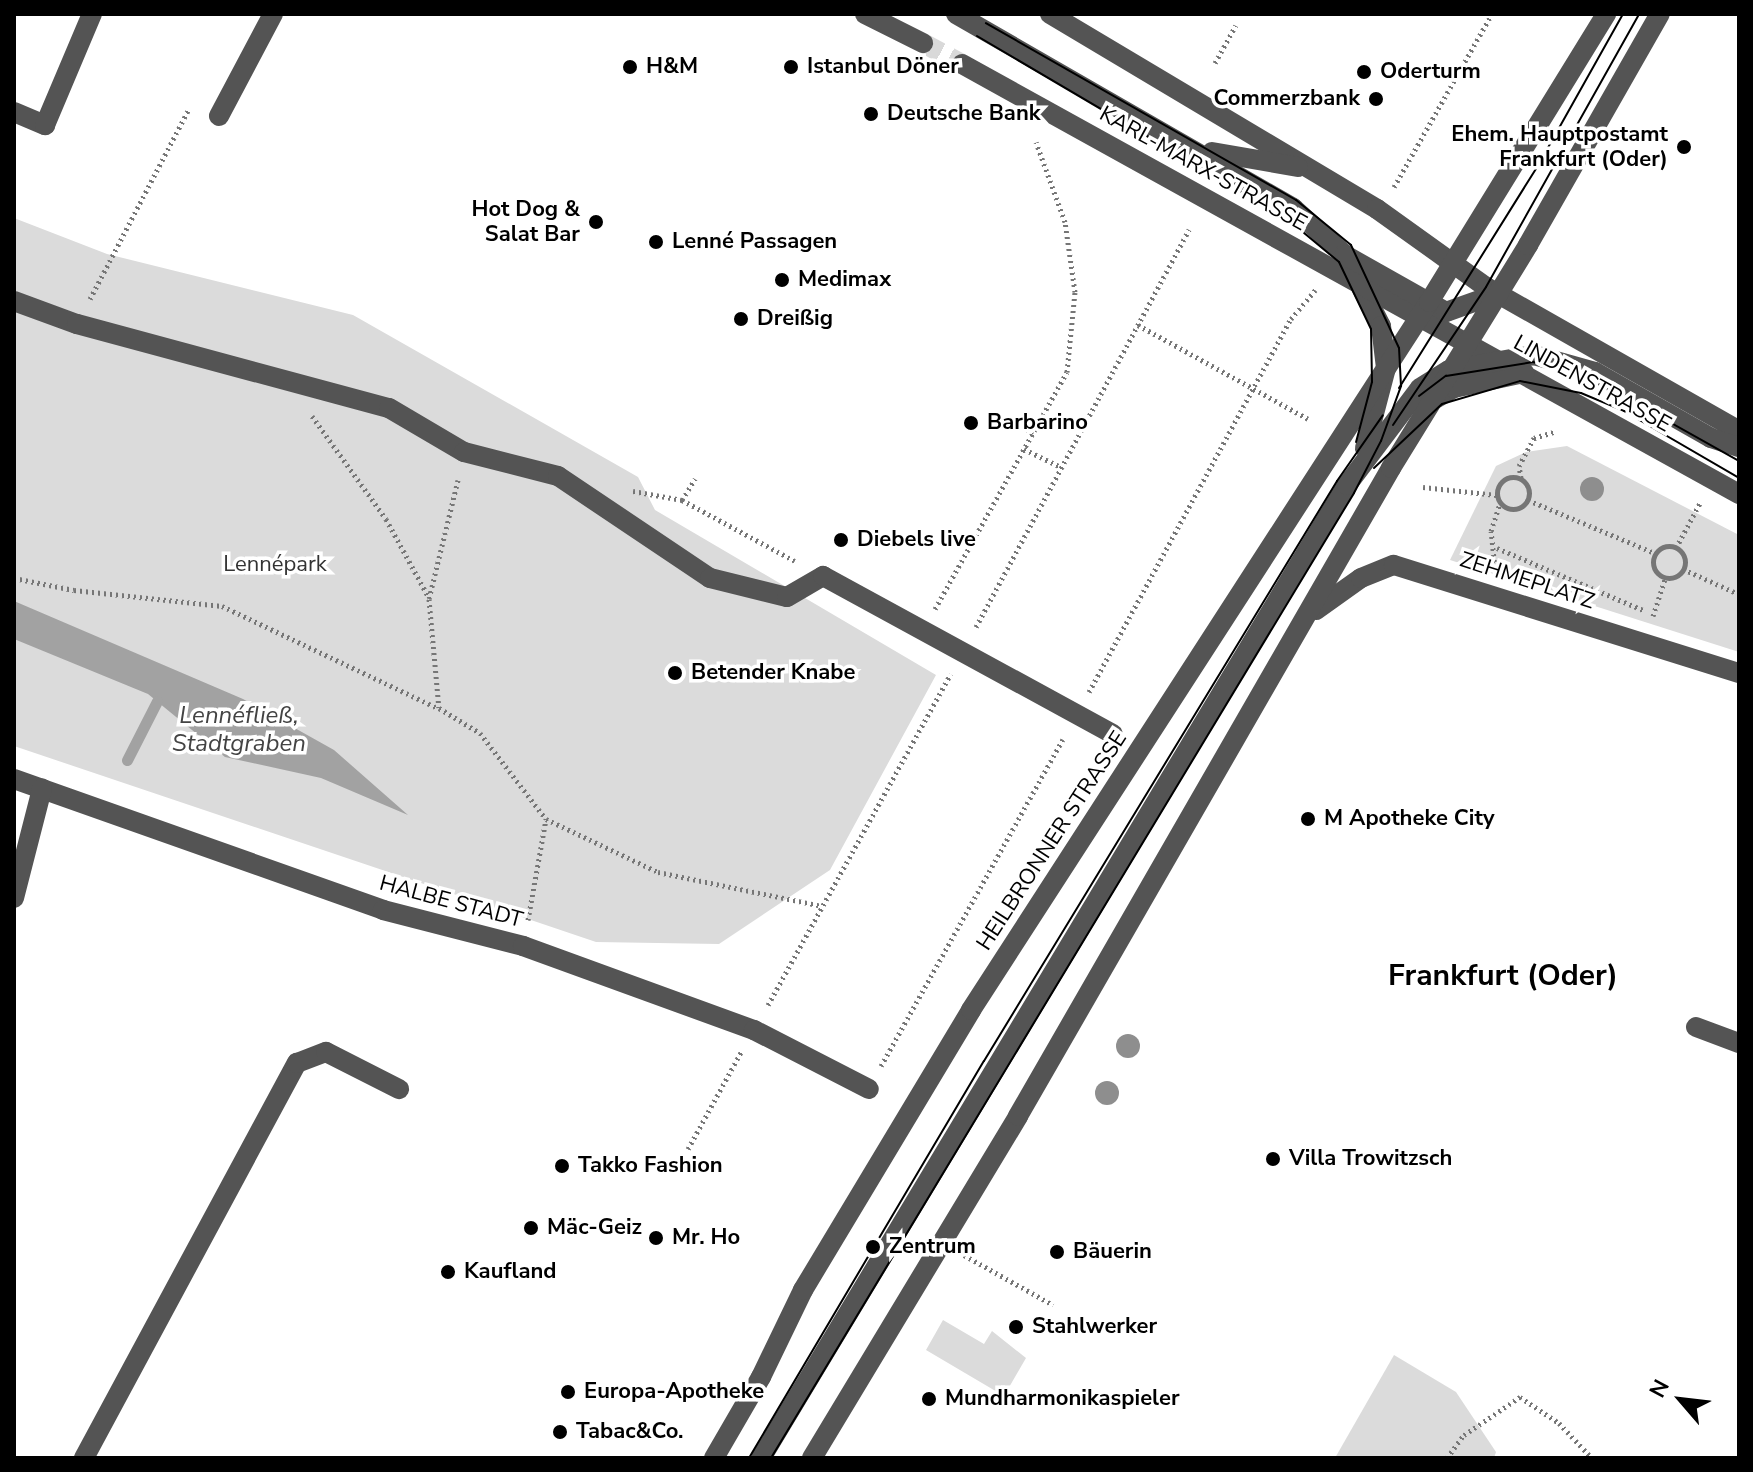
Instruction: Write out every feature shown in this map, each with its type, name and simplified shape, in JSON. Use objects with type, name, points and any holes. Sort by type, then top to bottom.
[{"type":"street","points":[[14,112],[45,125],[92,14]]},
{"type":"street","points":[[219,116],[273,14]]},
{"type":"street","points":[[865,14],[923,43]]},
{"type":"street","points":[[956,14],[1293,208],[1344,254],[1381,326],[1386,368],[1370,436],[1347,485]]},
{"type":"street","points":[[1050,14],[1377,209],[1453,264]]},
{"type":"street","name":"HEILBRONNER STRASSE","points":[[714,1458],[761,1377],[803,1290],[971,1010],[1425,308],[1606,14]]},
{"type":"street","points":[[812,1458],[1309,615],[1449,370],[1460,338],[1499,293],[1660,14]]},
{"type":"street","name":"KARL-MARX-STRASSE","points":[[962,64],[1361,283],[1425,308]]},
{"type":"street","points":[[1167,136],[1243,161],[1302,167]]},
{"type":"street","points":[[1286,218],[1425,308],[1446,312],[1499,293]]},
{"type":"street","name":"LINDENSTRASSE","points":[[1453,264],[1739,431]]},
{"type":"street","points":[[14,301],[77,324],[389,408],[464,452],[558,476],[710,578],[787,597],[823,576]]},
{"type":"street","name":"LINDENSTRASSE","points":[[1425,308],[1460,338],[1739,494]]},
{"type":"street","points":[[761,1458],[1347,485],[1399,410],[1420,388],[1449,370],[1534,355],[1595,372],[1711,438],[1739,447]]},
{"type":"street","points":[[1347,485],[1431,401],[1454,388],[1524,373]]},
{"type":"street","name":"ZEHMEPLATZ","points":[[1309,615],[1361,578],[1394,565],[1494,593],[1739,673]]},
{"type":"street","name":"HEILBRONNER STRASSE","points":[[823,576],[1113,734]]},
{"type":"street","name":"HALBE STADT","points":[[14,779],[383,910],[523,946],[754,1030],[869,1089]]},
{"type":"street","points":[[14,898],[42,789]]},
{"type":"street","points":[[1696,1027],[1739,1043]]},
{"type":"street","points":[[84,1458],[297,1063],[326,1052],[399,1089]]},
{"type":"path","points":[[1404,172],[1492,14]]},
{"type":"path","points":[[1215,63],[1236,25]]},
{"type":"path","points":[[77,324],[189,108],[219,116]]},
{"type":"path","points":[[923,631],[1067,372],[1075,292],[1065,222],[1036,142]]},
{"type":"path","points":[[688,1149],[963,652],[1189,229]]},
{"type":"path","points":[[1138,325],[1308,419]]},
{"type":"path","points":[[313,389],[312,421],[386,519],[429,599]]},
{"type":"path","points":[[1023,425],[1032,434]]},
{"type":"path","points":[[1500,503],[1517,509],[1528,500],[1529,490],[1521,479],[1519,466],[1534,438],[1554,432]]},
{"type":"path","points":[[1024,449],[1061,467]]},
{"type":"path","points":[[439,708],[429,599],[464,452]]},
{"type":"path","points":[[682,500],[695,479]]},
{"type":"path","points":[[1494,593],[1497,548],[1491,531],[1500,503],[1497,495],[1502,481],[1521,479]]},
{"type":"path","points":[[1423,487],[1497,495]]},
{"type":"path","points":[[620,488],[682,500],[823,576]]},
{"type":"path","points":[[1528,500],[1655,553]]},
{"type":"path","points":[[1676,548],[1699,506]]},
{"type":"path","points":[[1665,578],[1654,568],[1655,553],[1662,547],[1676,548],[1683,554],[1683,569]]},
{"type":"path","points":[[1497,548],[1667,619]]},
{"type":"path","points":[[1644,643],[1665,578],[1683,569]]},
{"type":"path","points":[[1683,569],[1739,594]]},
{"type":"path","points":[[14,578],[74,590],[222,606],[439,708],[480,733],[546,819],[658,872],[822,906]]},
{"type":"path","points":[[523,946],[546,819]]},
{"type":"path","points":[[963,1254],[1053,1305]]},
{"type":"path","points":[[1447,1458],[1464,1435],[1520,1397],[1559,1423],[1592,1458]]},
{"type":"green space","name":"Lennépark","points":[[14,218],[107,254],[353,315],[638,477],[655,510],[936,675],[830,870],[719,944],[596,942],[14,746]]},
{"type":"green space","points":[[1567,446],[1739,535],[1739,652],[1450,560],[1496,466],[1526,452]]},
{"type":"green space","points":[[943,1320],[984,1344],[992,1331],[1026,1358],[1004,1396],[926,1350]]},
{"type":"green space","points":[[1394,1355],[1456,1392],[1496,1452],[1494,1458],[1335,1458]]},
{"type":"water","name":"Lennéfließ, Stadtgraben","points":[[14,601],[243,699],[334,750],[408,815],[321,778],[225,757],[148,694],[14,639]]},
{"type":"waterway","points":[[127,760],[157,701]]},
{"type":"tunnel","points":[[923,43],[962,64]]},
{"type":"tram line","points":[[1399,388],[1536,169],[1623,14]]},
{"type":"tram line","points":[[1393,425],[1486,287],[1639,14]]},
{"type":"tram line","points":[[771,1458],[1354,493],[1381,441],[1401,386],[1399,348],[1351,245],[1296,200],[986,23]]},
{"type":"tram line","points":[[977,36],[1286,218],[1339,262],[1371,329],[1372,382],[1356,442]]},
{"type":"tram line","points":[[1419,396],[1446,376],[1533,362],[1591,378],[1739,461]]},
{"type":"tram line","points":[[1374,468],[1442,404],[1520,381],[1581,393],[1624,411],[1739,478]]},
{"type":"tram line","points":[[749,1458],[984,1061],[1337,481],[1383,415]]},
{"type":"place","name":"H&M","points":[[630,67]]},
{"type":"place","name":"Istanbul Döner","points":[[791,67]]},
{"type":"place","name":"Oderturm","points":[[1364,72]]},
{"type":"place","name":"Commerzbank","points":[[1376,99]]},
{"type":"place","name":"Deutsche Bank","points":[[871,114]]},
{"type":"place","name":"Ehem. Hauptpostamt Frankfurt (Oder)","points":[[1684,147]]},
{"type":"place","name":"Hot Dog & Salat Bar","points":[[596,222]]},
{"type":"place","name":"Lenné Passagen","points":[[656,242]]},
{"type":"place","name":"Medimax","points":[[782,280]]},
{"type":"place","name":"Dreißig","points":[[741,319]]},
{"type":"place","name":"Barbarino","points":[[971,423]]},
{"type":"place","name":"Diebels live","points":[[841,540]]},
{"type":"place","name":"Betender Knabe","points":[[675,673]]},
{"type":"place","name":"M Apotheke City","points":[[1308,819]]},
{"type":"place","name":"Villa Trowitzsch","points":[[1273,1159]]},
{"type":"place","name":"Takko Fashion","points":[[562,1166]]},
{"type":"place","name":"Mäc-Geiz","points":[[531,1228]]},
{"type":"place","name":"Mr. Ho","points":[[656,1238]]},
{"type":"place","name":"Zentrum","points":[[873,1247]]},
{"type":"place","name":"Bäuerin","points":[[1057,1252]]},
{"type":"place","name":"Kaufland","points":[[448,1272]]},
{"type":"place","name":"Stahlwerker","points":[[1016,1327]]},
{"type":"place","name":"Europa-Apotheke","points":[[568,1392]]},
{"type":"place","name":"Mundharmonikaspieler","points":[[929,1399]]},
{"type":"place","name":"Tabac&Co.","points":[[560,1432]]},
{"type":"district","name":"Frankfurt (Oder)","points":[[1503,976]]}]
